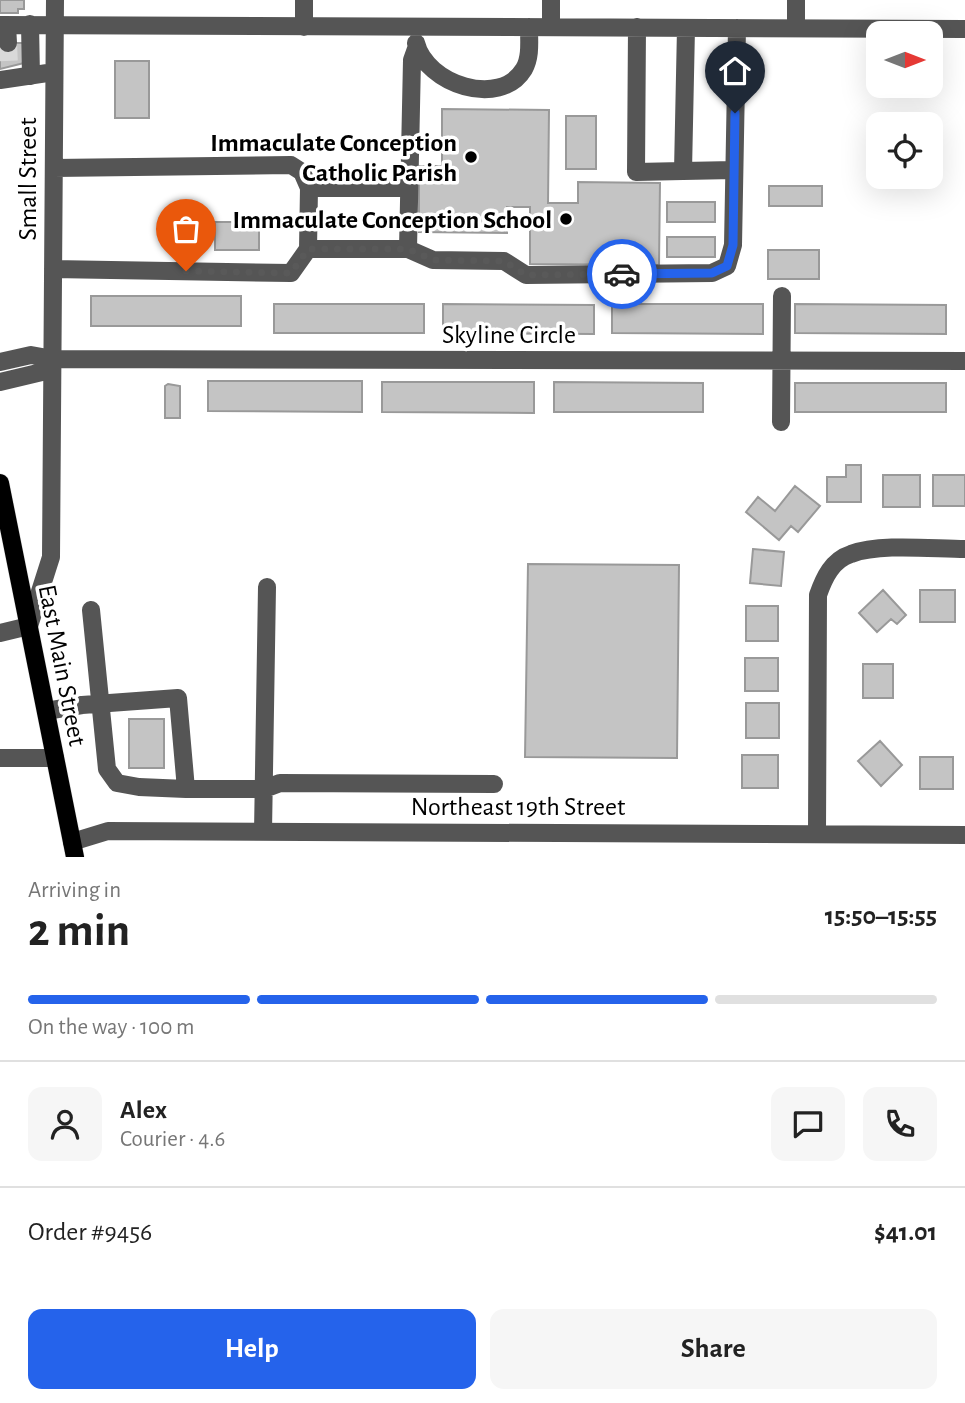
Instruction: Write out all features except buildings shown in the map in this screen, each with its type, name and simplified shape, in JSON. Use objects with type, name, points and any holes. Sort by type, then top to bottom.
[{"type":"main road","name":"East Main Street","points":[[0,483],[73,849]]},
{"type":"street","name":"Small Street","points":[[29,626],[51,557],[55,0]]},
{"type":"street","points":[[304,0],[304,27]]},
{"type":"street","points":[[551,0],[551,27]]},
{"type":"street","points":[[796,0],[796,28]]},
{"type":"street","points":[[30,24],[31,76]]},
{"type":"street","points":[[5,31],[30,24],[965,29]]},
{"type":"street","points":[[408,249],[415,27]]},
{"type":"street","points":[[416,46],[425,65],[447,81],[462,86],[504,86],[516,80],[525,68],[529,27]]},
{"type":"street","points":[[637,27],[636,172],[733,170]]},
{"type":"street","points":[[683,171],[686,28]]},
{"type":"street","points":[[308,249],[408,249],[433,260],[504,261],[526,275],[712,273],[727,266],[733,245],[737,28]]},
{"type":"street","points":[[7,75],[31,76],[54,72]]},
{"type":"street","points":[[53,269],[291,273],[308,249],[309,188],[302,172],[291,165],[54,168]]},
{"type":"street","points":[[309,188],[409,188]]},
{"type":"street","points":[[781,422],[782,296]]},
{"type":"street","points":[[0,362],[31,355],[53,359],[42,372],[0,382]]},
{"type":"street","name":"Skyline Circle","points":[[53,359],[965,361]]},
{"type":"street","points":[[817,834],[818,595],[825,576],[851,554],[887,550],[965,549]]},
{"type":"street","points":[[263,832],[267,587]]},
{"type":"street","points":[[92,610],[107,769],[117,783],[186,789],[264,789],[281,783],[494,784]]},
{"type":"street","points":[[0,632],[29,626]]},
{"type":"street","points":[[46,711],[102,703],[178,698],[186,789]]},
{"type":"street","points":[[0,758],[55,758]]},
{"type":"street","name":"Northeast 19th Street","points":[[73,849],[108,831],[965,835]]},
{"type":"tunnel","points":[[8,43],[9,66]]},
{"type":"way so far","points":[[186,271],[291,273],[308,249],[408,249],[433,260],[504,261],[526,275],[622,274]]},
{"type":"place","name":"Immaculate Conception Catholic Parish","points":[[471,157]]},
{"type":"place","name":"Immaculate Conception School","points":[[566,219]]},
{"type":"route","points":[[622,274],[712,273],[727,266],[733,245],[735,113]]}]
